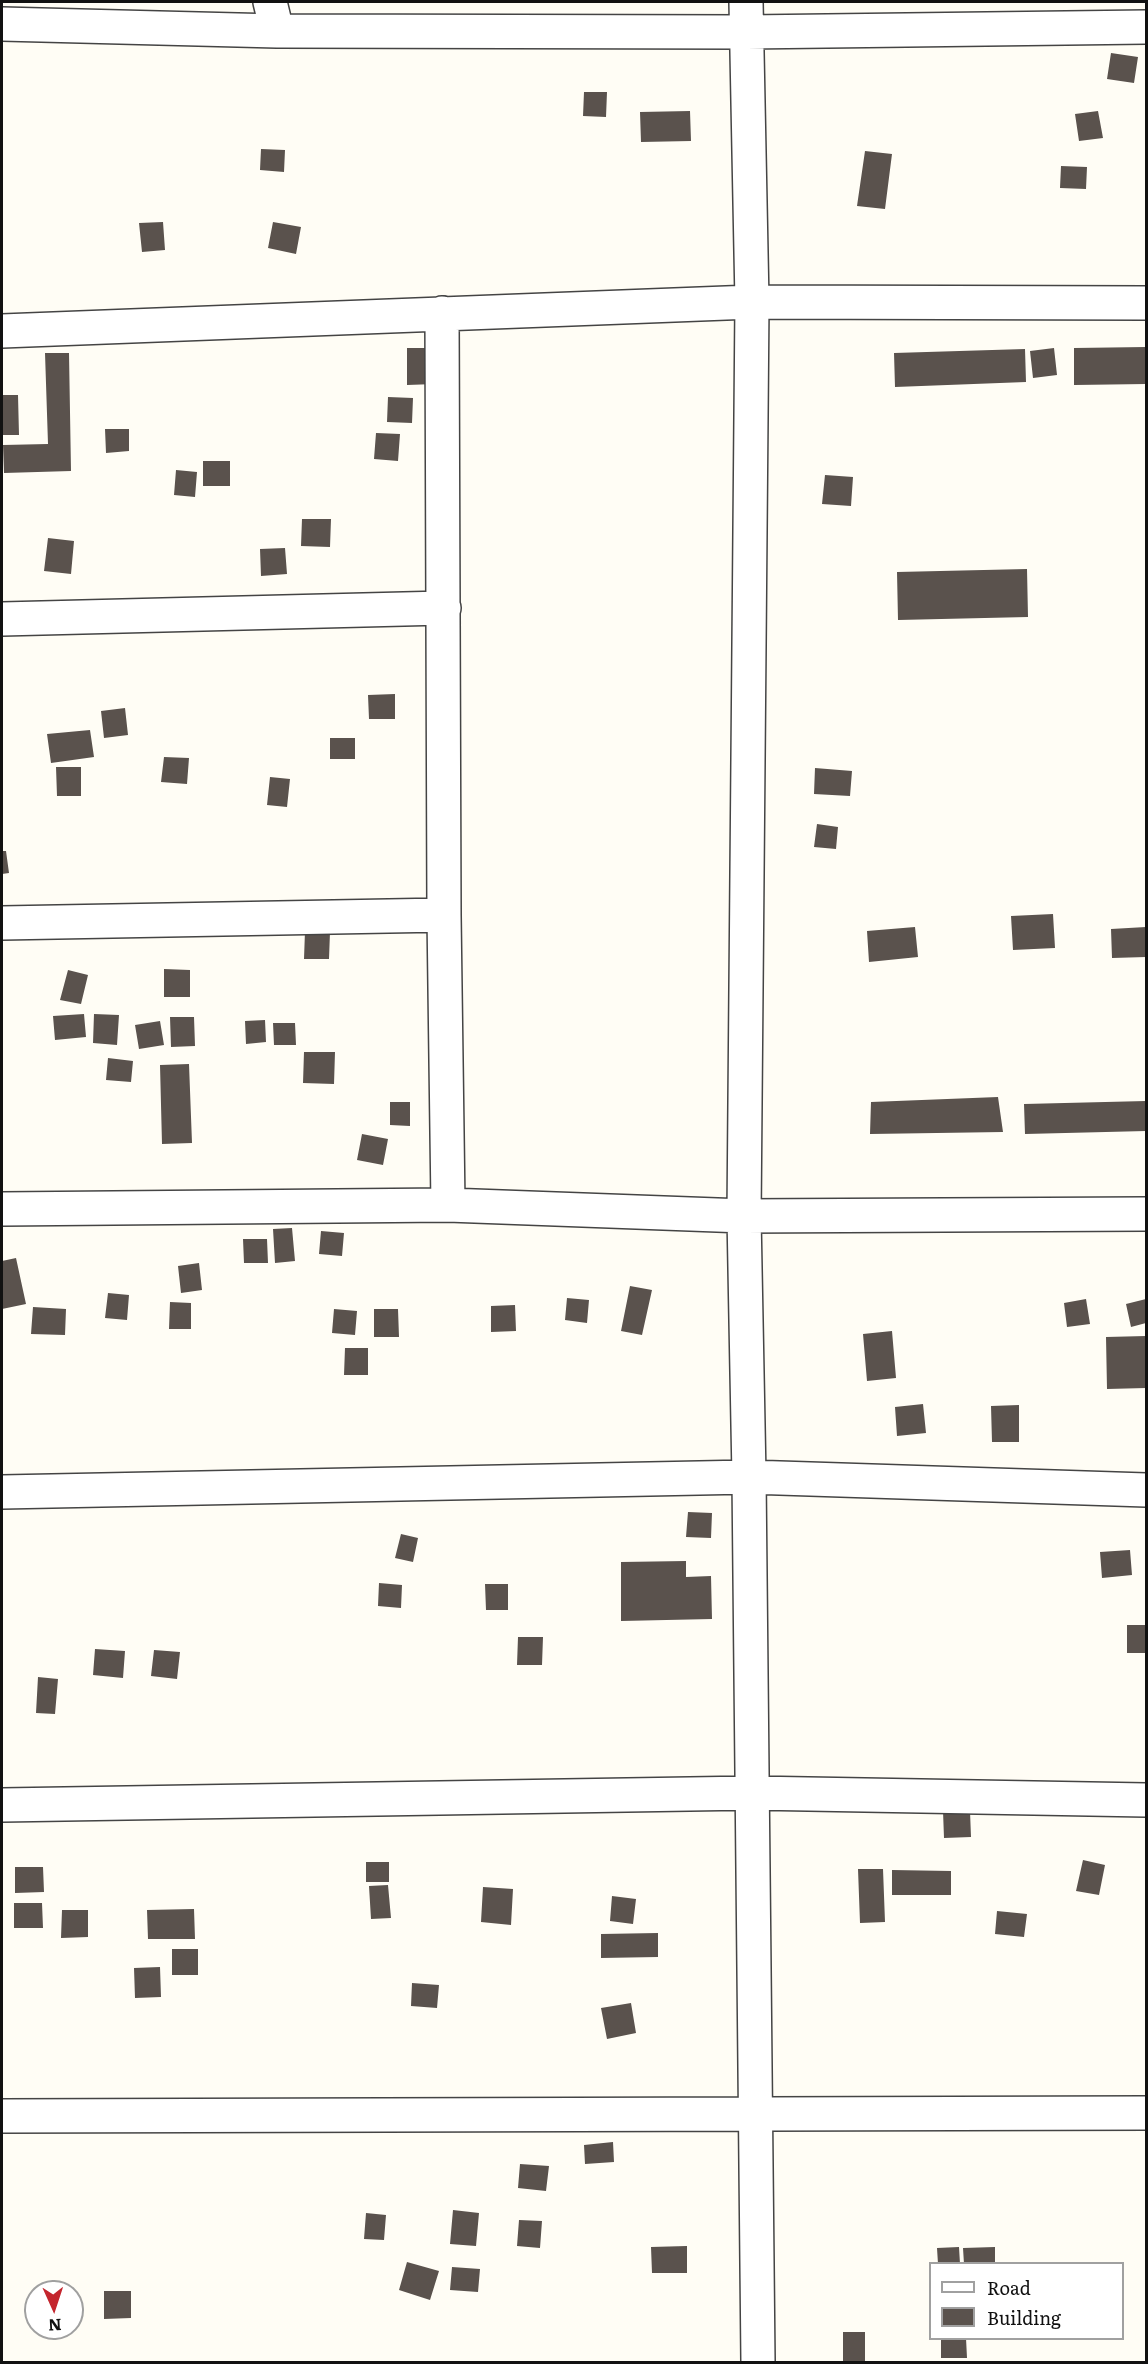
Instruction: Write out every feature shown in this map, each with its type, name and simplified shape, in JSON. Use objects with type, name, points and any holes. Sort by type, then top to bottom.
[{"type":"street","points":[[2,24],[274,16],[746,17],[1146,27]]},
{"type":"street","points":[[746,17],[752,302],[744,1216],[749,1477],[758,2362]]},
{"type":"street","points":[[2,331],[752,302],[1146,303]]},
{"type":"street","points":[[442,313],[444,915],[448,1205]]},
{"type":"street","points":[[2,619],[444,608]]},
{"type":"street","points":[[2,923],[444,915]]},
{"type":"street","points":[[2,1209],[448,1205],[744,1216],[1146,1214]]},
{"type":"street","points":[[2,1492],[749,1477],[1146,1490]]},
{"type":"street","points":[[2,1805],[752,1793],[1146,1800]]},
{"type":"street","points":[[2,2116],[754,2112],[1146,2113]]},
{"type":"building","points":[[1111,53],[1138,57],[1134,83],[1107,79]]},
{"type":"building","points":[[584,92],[607,92],[606,117],[583,116]]},
{"type":"building","points":[[690,111],[691,141],[641,142],[640,112]]},
{"type":"building","points":[[1098,111],[1103,138],[1079,141],[1075,114]]},
{"type":"building","points":[[261,149],[285,150],[284,172],[260,170]]},
{"type":"building","points":[[865,151],[892,154],[885,209],[857,206]]},
{"type":"building","points":[[1061,166],[1087,167],[1086,189],[1060,188]]},
{"type":"building","points":[[163,222],[165,250],[142,252],[139,223]]},
{"type":"building","points":[[273,222],[301,227],[296,254],[268,248]]},
{"type":"building","points":[[1146,347],[1146,384],[1074,385],[1074,348]]},
{"type":"building","points":[[407,348],[436,348],[435,384],[407,385]]},
{"type":"building","points":[[1054,348],[1057,375],[1033,378],[1030,351]]},
{"type":"building","points":[[1025,349],[1026,382],[895,387],[894,353]]},
{"type":"building","points":[[45,353],[69,353],[71,471],[4,473],[3,445],[48,444]]},
{"type":"building","points":[[2,395],[18,395],[19,435],[2,435]]},
{"type":"building","points":[[388,397],[413,398],[412,423],[387,422]]},
{"type":"building","points":[[105,429],[129,429],[129,451],[106,453]]},
{"type":"building","points":[[376,433],[400,434],[398,461],[374,459]]},
{"type":"building","points":[[203,461],[230,461],[230,486],[203,486]]},
{"type":"building","points":[[176,470],[197,472],[195,497],[174,495]]},
{"type":"building","points":[[825,475],[853,477],[851,506],[822,504]]},
{"type":"building","points":[[302,519],[331,519],[330,547],[301,546]]},
{"type":"building","points":[[48,538],[74,541],[71,574],[44,571]]},
{"type":"building","points":[[285,548],[287,574],[261,576],[260,549]]},
{"type":"building","points":[[1027,569],[1028,617],[898,620],[897,572]]},
{"type":"building","points":[[395,694],[395,719],[369,719],[368,695]]},
{"type":"building","points":[[125,708],[128,735],[104,738],[101,711]]},
{"type":"building","points":[[90,730],[94,757],[51,763],[47,734]]},
{"type":"building","points":[[330,738],[355,738],[355,759],[330,759]]},
{"type":"building","points":[[164,757],[189,758],[187,784],[161,782]]},
{"type":"building","points":[[56,767],[81,767],[81,796],[57,796]]},
{"type":"building","points":[[815,768],[852,771],[850,796],[814,794]]},
{"type":"building","points":[[270,777],[290,779],[287,807],[267,805]]},
{"type":"building","points":[[817,824],[838,827],[836,849],[814,847]]},
{"type":"building","points":[[2,851],[6,851],[9,873],[2,874]]},
{"type":"building","points":[[1053,914],[1055,948],[1013,950],[1011,916]]},
{"type":"building","points":[[915,927],[918,957],[869,962],[867,931]]},
{"type":"building","points":[[1146,927],[1146,957],[1112,958],[1111,929]]},
{"type":"building","points":[[305,931],[330,932],[329,959],[304,959]]},
{"type":"building","points":[[164,969],[190,970],[190,997],[164,997]]},
{"type":"building","points":[[68,970],[88,975],[81,1004],[60,1000]]},
{"type":"building","points":[[84,1014],[86,1037],[55,1040],[53,1016]]},
{"type":"building","points":[[94,1014],[119,1015],[117,1045],[93,1043]]},
{"type":"building","points":[[170,1017],[194,1017],[195,1046],[171,1047]]},
{"type":"building","points":[[265,1020],[266,1042],[246,1044],[245,1021]]},
{"type":"building","points":[[160,1021],[164,1045],[139,1049],[135,1025]]},
{"type":"building","points":[[273,1023],[295,1023],[296,1045],[274,1045]]},
{"type":"building","points":[[304,1052],[335,1052],[334,1084],[303,1083]]},
{"type":"building","points":[[108,1058],[133,1061],[131,1082],[106,1080]]},
{"type":"building","points":[[189,1064],[192,1143],[162,1144],[160,1065]]},
{"type":"building","points":[[998,1097],[1003,1132],[870,1134],[871,1102]]},
{"type":"building","points":[[1146,1101],[1146,1131],[1025,1134],[1024,1104]]},
{"type":"building","points":[[390,1102],[410,1102],[410,1126],[390,1125]]},
{"type":"building","points":[[362,1134],[388,1139],[383,1165],[357,1160]]},
{"type":"building","points":[[292,1228],[295,1261],[275,1263],[273,1229]]},
{"type":"building","points":[[321,1231],[344,1233],[342,1256],[319,1254]]},
{"type":"building","points":[[243,1239],[267,1239],[268,1263],[244,1263]]},
{"type":"building","points":[[16,1258],[26,1304],[2,1309],[2,1261]]},
{"type":"building","points":[[199,1263],[202,1290],[181,1293],[178,1266]]},
{"type":"building","points":[[630,1286],[652,1290],[642,1335],[621,1331]]},
{"type":"building","points":[[108,1293],[129,1295],[127,1320],[105,1318]]},
{"type":"building","points":[[567,1298],[589,1300],[587,1323],[565,1320]]},
{"type":"building","points":[[1086,1299],[1090,1324],[1067,1327],[1064,1303]]},
{"type":"building","points":[[1146,1299],[1146,1323],[1131,1327],[1126,1304]]},
{"type":"building","points":[[170,1302],[191,1303],[191,1329],[169,1329]]},
{"type":"building","points":[[515,1305],[516,1331],[491,1332],[491,1306]]},
{"type":"building","points":[[33,1307],[66,1309],[65,1335],[31,1334]]},
{"type":"building","points":[[334,1309],[357,1311],[355,1335],[332,1333]]},
{"type":"building","points":[[374,1309],[398,1309],[399,1337],[374,1337]]},
{"type":"building","points":[[892,1331],[896,1378],[867,1381],[863,1334]]},
{"type":"building","points":[[1146,1336],[1146,1388],[1107,1389],[1106,1337]]},
{"type":"building","points":[[345,1348],[368,1348],[368,1375],[344,1375]]},
{"type":"building","points":[[923,1404],[926,1433],[897,1436],[895,1407]]},
{"type":"building","points":[[1019,1405],[1019,1442],[992,1442],[991,1406]]},
{"type":"building","points":[[688,1512],[712,1513],[711,1538],[686,1537]]},
{"type":"building","points":[[401,1534],[418,1538],[413,1562],[395,1558]]},
{"type":"building","points":[[1130,1550],[1132,1575],[1102,1578],[1100,1552]]},
{"type":"building","points":[[686,1561],[686,1577],[711,1576],[712,1619],[621,1621],[621,1562]]},
{"type":"building","points":[[379,1583],[402,1585],[401,1608],[378,1606]]},
{"type":"building","points":[[485,1584],[508,1584],[508,1610],[486,1610]]},
{"type":"building","points":[[1127,1625],[1146,1625],[1146,1653],[1127,1653]]},
{"type":"building","points":[[518,1637],[543,1637],[542,1665],[517,1665]]},
{"type":"building","points":[[95,1649],[125,1651],[123,1678],[93,1675]]},
{"type":"building","points":[[154,1650],[180,1652],[177,1679],[151,1676]]},
{"type":"building","points":[[38,1677],[58,1679],[55,1714],[36,1713]]},
{"type":"building","points":[[943,1811],[970,1811],[971,1837],[944,1838]]},
{"type":"building","points":[[1083,1860],[1105,1865],[1099,1895],[1076,1891]]},
{"type":"building","points":[[366,1862],[389,1862],[389,1882],[366,1882]]},
{"type":"building","points":[[15,1867],[43,1867],[44,1892],[15,1893]]},
{"type":"building","points":[[858,1869],[883,1869],[885,1922],[860,1923]]},
{"type":"building","points":[[892,1870],[951,1871],[951,1895],[892,1895]]},
{"type":"building","points":[[388,1885],[391,1918],[371,1919],[369,1886]]},
{"type":"building","points":[[483,1887],[513,1889],[511,1925],[481,1922]]},
{"type":"building","points":[[612,1896],[636,1899],[633,1924],[610,1921]]},
{"type":"building","points":[[14,1903],[42,1903],[43,1928],[14,1928]]},
{"type":"building","points":[[194,1909],[195,1939],[148,1939],[147,1910]]},
{"type":"building","points":[[62,1910],[88,1910],[88,1937],[61,1938]]},
{"type":"building","points":[[997,1911],[1027,1914],[1024,1937],[995,1934]]},
{"type":"building","points":[[658,1933],[658,1957],[601,1958],[601,1934]]},
{"type":"building","points":[[172,1949],[198,1949],[198,1975],[172,1975]]},
{"type":"building","points":[[160,1967],[161,1997],[135,1998],[134,1968]]},
{"type":"building","points":[[412,1983],[439,1985],[437,2008],[411,2006]]},
{"type":"building","points":[[631,2003],[636,2033],[607,2039],[601,2008]]},
{"type":"building","points":[[613,2142],[614,2162],[585,2164],[584,2145]]},
{"type":"building","points":[[520,2164],[549,2166],[546,2191],[518,2188]]},
{"type":"building","points":[[453,2210],[479,2213],[476,2246],[450,2244]]},
{"type":"building","points":[[366,2213],[386,2215],[384,2240],[364,2239]]},
{"type":"building","points":[[519,2220],[542,2221],[540,2248],[517,2246]]},
{"type":"building","points":[[687,2246],[687,2273],[652,2273],[651,2247]]},
{"type":"building","points":[[959,2247],[960,2262],[938,2262],[937,2248]]},
{"type":"building","points":[[995,2247],[995,2262],[964,2262],[963,2248]]},
{"type":"building","points":[[407,2262],[439,2271],[430,2300],[399,2290]]},
{"type":"building","points":[[452,2267],[480,2269],[478,2292],[450,2290]]},
{"type":"building","points":[[104,2291],[131,2291],[131,2318],[104,2319]]},
{"type":"building","points":[[843,2332],[865,2332],[865,2361],[843,2361]]},
{"type":"building","points":[[941,2340],[966,2340],[967,2358],[941,2358]]}]
